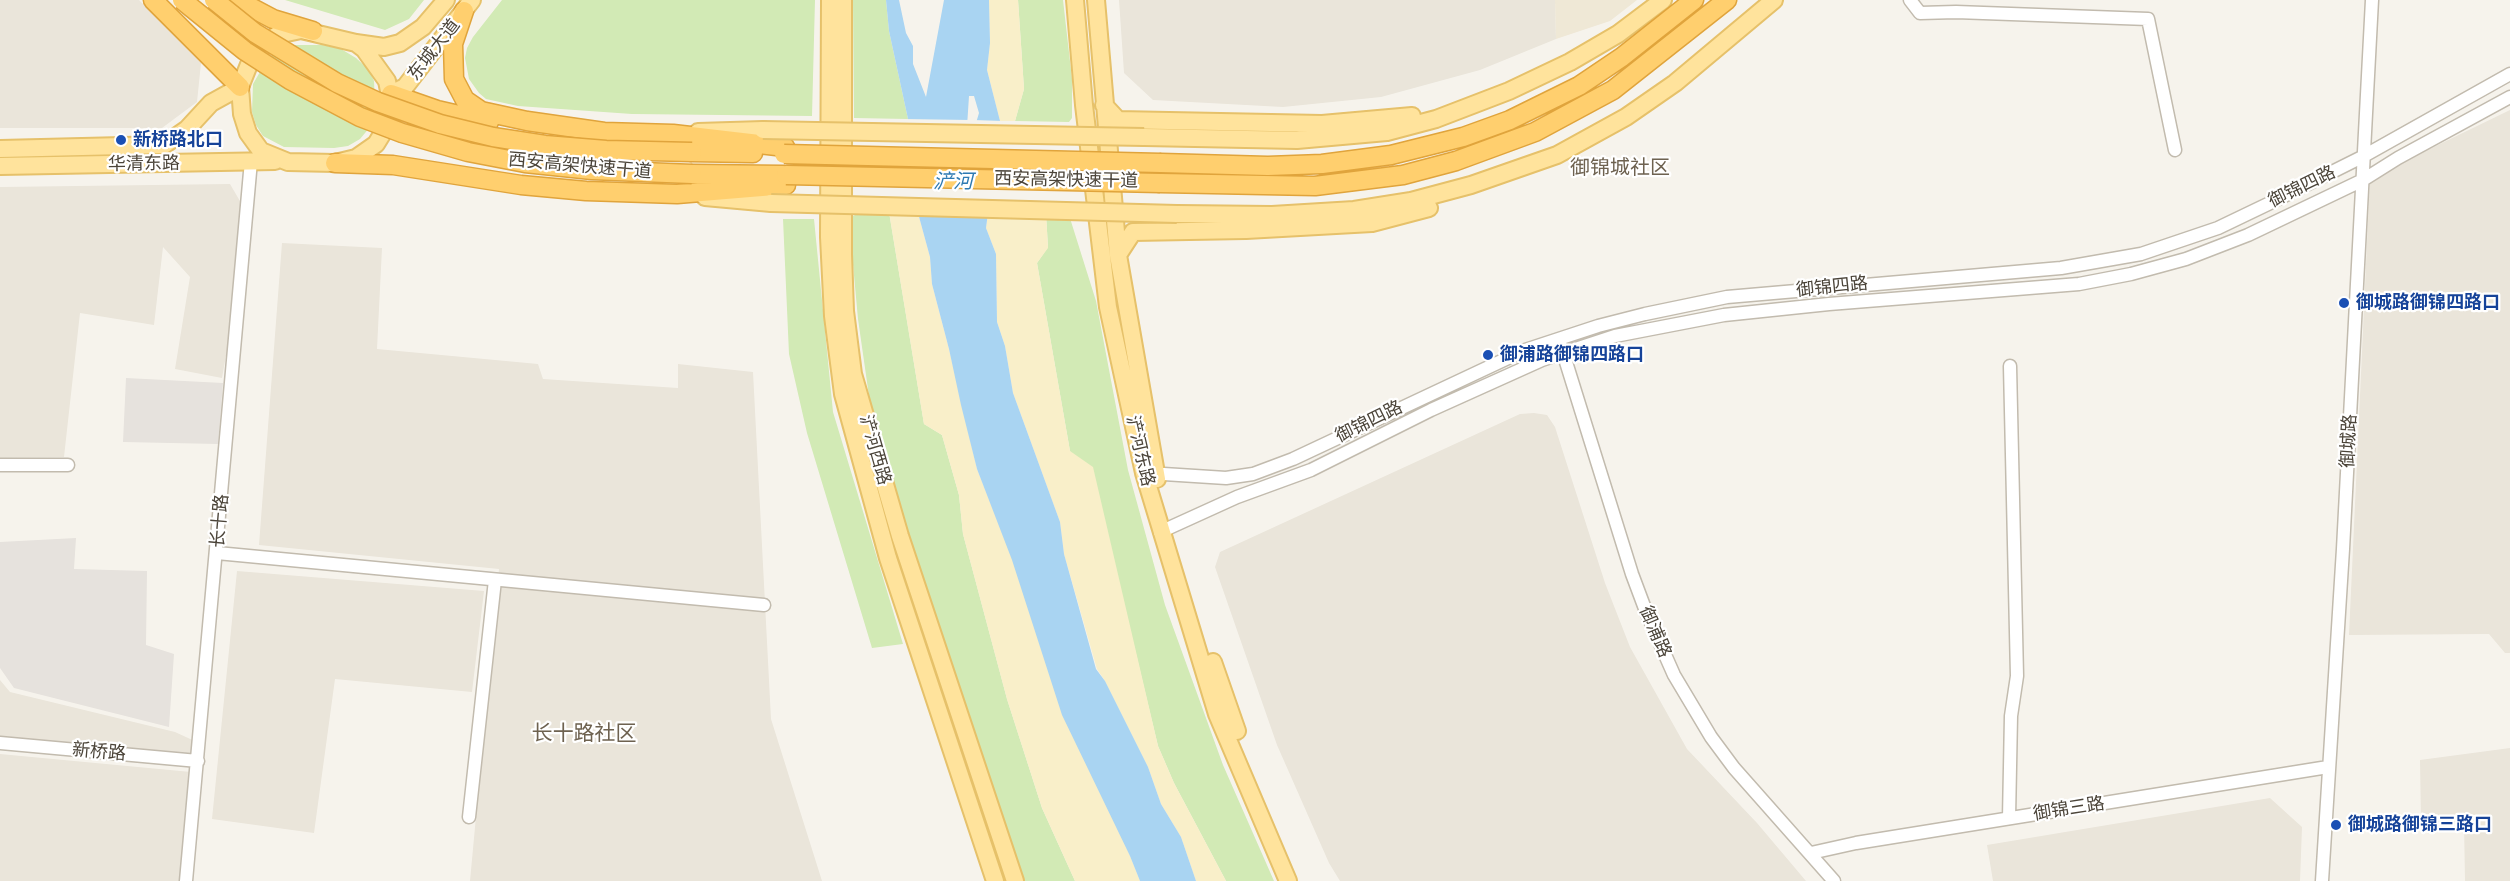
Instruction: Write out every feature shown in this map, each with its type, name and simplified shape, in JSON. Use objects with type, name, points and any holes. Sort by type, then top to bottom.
[{"type":"highway","points":[[153,0],[240,87]]},
{"type":"highway","name":"西安高架快速干道","points":[[182,0],[230,40],[290,80],[360,117],[402,134],[468,152],[525,164],[786,180],[869,176],[1315,186],[1403,175],[1456,161],[1535,132],[1613,90],[1727,0]]},
{"type":"highway","name":"西安高架快速干道","points":[[214,0],[255,33],[312,69],[378,102],[429,120],[493,137],[545,145],[606,150],[692,152],[784,150],[1268,166],[1331,163],[1391,155],[1464,137],[1510,120],[1579,86],[1622,57],[1694,0]]},
{"type":"highway","points":[[237,0],[273,19],[313,31]]},
{"type":"highway","points":[[468,5],[454,35],[452,61],[457,88],[465,100],[481,111],[495,115],[604,132]]},
{"type":"highway","points":[[391,94],[437,110],[492,123],[547,131],[673,134],[784,150]]},
{"type":"highway","points":[[334,163],[393,165],[554,188],[677,194],[786,180]]},
{"type":"main road","name":"东城大道","points":[[356,43],[384,47],[400,43],[423,27],[446,0]]},
{"type":"main road","name":"浐河西路","points":[[830,0],[829,237],[833,316],[843,394],[888,558],[995,881]]},
{"type":"main road","name":"浐河西路","points":[[843,0],[843,254],[845,311],[853,374],[900,536],[1015,881]]},
{"type":"main road","name":"浐河东路","points":[[1076,0],[1084,105],[1108,307],[1165,530],[1217,714],[1288,881]]},
{"type":"main road","name":"浐河东路","points":[[1096,0],[1118,255],[1150,473]]},
{"type":"main road","points":[[673,134],[763,130],[1297,140],[1387,132],[1436,119],[1509,91],[1570,62],[1618,34],[1663,0]]},
{"type":"main road","points":[[677,194],[771,203],[1272,215],[1354,210],[1411,201],[1483,181],[1557,155],[1626,117],[1675,83],[1774,0]]},
{"type":"main road","name":"东城大道","points":[[391,94],[405,87],[468,5]]},
{"type":"main road","points":[[290,31],[313,31],[356,43],[383,74],[391,94],[384,131],[376,144],[356,158],[334,163],[288,162],[261,151],[251,141],[242,114],[240,87],[250,62],[277,34],[290,31]]},
{"type":"main road","name":"华清东路","points":[[0,149],[164,145],[187,129],[211,103],[240,87]]},
{"type":"main road","points":[[1104,105],[1118,120],[1322,124],[1409,117],[1509,91]]},
{"type":"main road","name":"华清东路","points":[[0,166],[288,162]]},
{"type":"main road","points":[[1118,255],[1134,232],[1246,230],[1372,223],[1452,202],[1483,181]]},
{"type":"main road","name":"浐河东路","points":[[1165,530],[1229,712],[1300,881]]},
{"type":"street","points":[[1910,0],[1920,13],[2148,19],[2175,150]]},
{"type":"street","name":"御城路","points":[[2322,881],[2328,767],[2333,723],[2372,0]]},
{"type":"street","name":"御锦四路","points":[[1150,473],[1226,478],[1253,474],[1293,459],[1525,350],[1646,314],[1727,297],[2061,268],[2141,254],[2218,228],[2362,157],[2510,74]]},
{"type":"street","name":"御锦四路","points":[[1165,530],[1237,497],[1311,470],[1431,410],[1563,352],[1615,336],[1724,315],[2079,284],[2131,274],[2186,259],[2248,234],[2363,180],[2398,158],[2510,97]]},
{"type":"street","name":"长十路","points":[[186,881],[218,553],[251,161]]},
{"type":"street","name":"御浦路","points":[[1558,339],[1625,554],[1647,614],[1674,675],[1711,737],[1734,768],[1834,881]]},
{"type":"street","points":[[2009,818],[2011,716],[2017,676],[2010,366]]},
{"type":"street","points":[[0,465],[68,465]]},
{"type":"street","points":[[218,553],[764,605]]},
{"type":"street","points":[[469,817],[495,580]]},
{"type":"street","name":"新桥路","points":[[0,743],[198,761]]},
{"type":"street","name":"御锦三路","points":[[1810,853],[1856,843],[2328,767]]},
{"type":"shaded area","points":[[0,0],[139,0],[201,63],[197,102],[162,128],[0,128]]},
{"type":"shaded area","points":[[1119,0],[1555,0],[1556,39],[1480,70],[1381,97],[1283,107],[1153,100],[1124,73]]},
{"type":"shaded area","points":[[1555,0],[1637,0],[1610,21],[1556,39]]},
{"type":"shaded area","points":[[2510,110],[2510,653],[2505,653],[2489,634],[2349,635],[2370,178]]},
{"type":"shaded area","points":[[230,184],[244,208],[242,265],[222,378],[175,369],[190,277],[163,247],[154,325],[80,313],[64,457],[0,458],[0,187]]},
{"type":"shaded area","points":[[282,243],[382,248],[377,349],[538,364],[543,379],[678,388],[678,364],[753,372],[771,719],[822,881],[470,881],[499,569],[259,545]]},
{"type":"shaded area","points":[[126,378],[223,383],[218,444],[123,442]]},
{"type":"shaded area","points":[[1520,414],[1547,415],[1555,427],[1605,583],[1630,647],[1687,749],[1757,823],[1806,881],[1340,881],[1329,863],[1277,745],[1215,567],[1220,552]]},
{"type":"shaded area","points":[[76,538],[74,569],[147,571],[146,645],[174,654],[169,727],[14,688],[0,668],[0,542]]},
{"type":"shaded area","points":[[237,571],[484,591],[472,692],[335,679],[314,833],[212,819]]},
{"type":"shaded area","points":[[0,680],[10,692],[175,732],[199,743],[197,756],[0,736]]},
{"type":"shaded area","points":[[2510,748],[2510,881],[2465,881],[2464,823],[2421,821],[2420,760]]},
{"type":"shaded area","points":[[0,754],[191,772],[181,881],[0,881]]},
{"type":"shaded area","points":[[2270,798],[2302,827],[2300,881],[1993,881],[1987,845]]},
{"type":"green space","points":[[285,0],[424,0],[409,19],[385,30]]},
{"type":"green space","points":[[502,0],[815,0],[812,116],[632,114],[518,106],[486,99],[469,79],[465,58],[473,37]]},
{"type":"green space","points":[[853,0],[886,0],[889,31],[908,119],[854,118]]},
{"type":"green space","points":[[1018,0],[1063,0],[1072,79],[1072,118],[1069,122],[1015,121],[1024,89]]},
{"type":"green space","points":[[323,45],[341,49],[356,58],[369,70],[374,81],[375,103],[370,127],[360,139],[348,146],[334,148],[284,147],[263,136],[252,112],[253,84],[268,58],[284,47]]},
{"type":"green space","points":[[862,212],[889,212],[924,424],[942,435],[959,495],[963,534],[1007,699],[1042,808],[1075,881],[1011,881],[871,410],[853,264],[853,216]]},
{"type":"green space","points":[[1046,214],[1069,215],[1096,301],[1128,470],[1165,605],[1223,765],[1274,881],[1226,881],[1174,783],[1158,746],[1126,612],[1070,451],[1037,263],[1048,247]]},
{"type":"green space","points":[[783,219],[814,219],[833,412],[903,644],[872,648],[807,433],[789,354]]},
{"type":"sand","points":[[989,0],[1018,0],[1024,89],[1015,121],[1000,121],[987,70],[990,43]]},
{"type":"sand","points":[[889,212],[918,213],[930,257],[932,284],[977,469],[1140,881],[1075,881],[1042,808],[1007,699],[963,534],[959,495],[942,435],[924,424]]},
{"type":"sand","points":[[988,214],[1046,214],[1048,248],[1037,263],[1070,451],[1093,467],[1158,746],[1174,783],[1226,881],[1196,881],[1181,837],[1161,804],[1148,767],[1097,669],[1064,554],[1060,522],[1013,393],[1005,346],[997,322],[996,254],[986,228]]},
{"type":"water","name":"浐河","points":[[886,0],[899,0],[906,33],[913,46],[913,64],[926,97],[944,0],[989,0],[990,43],[987,70],[1000,121],[986,228],[996,254],[997,322],[1005,346],[1013,393],[1060,522],[1064,554],[1096,669],[1105,681],[1148,767],[1161,804],[1181,837],[1196,881],[1140,881],[1062,715],[1012,560],[977,469],[932,284],[930,257],[918,213],[908,119],[889,31]],"holes":[[[969,96],[974,96],[979,113],[970,143],[966,142]]]},
{"type":"pier","points":[[904,119],[970,120],[970,133],[973,120],[1003,121],[1002,152],[991,214],[915,213],[910,194]]},
{"type":"place","name":"新桥路北口","points":[[121,140]]},
{"type":"place","name":"御城路御锦四路口","points":[[2344,303]]},
{"type":"place","name":"御浦路御锦四路口","points":[[1488,355]]},
{"type":"place","name":"御城路御锦三路口","points":[[2336,825]]},
{"type":"district","name":"御锦城社区","points":[[1620,168]]},
{"type":"district","name":"长十路社区","points":[[584,734]]}]
